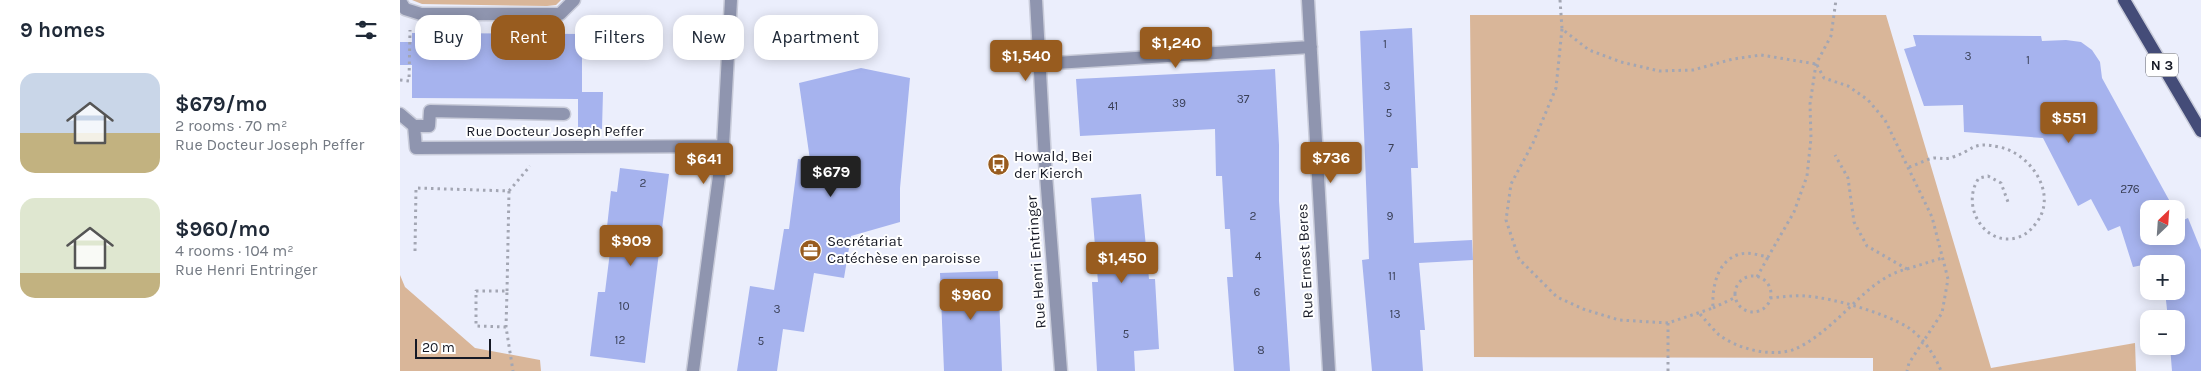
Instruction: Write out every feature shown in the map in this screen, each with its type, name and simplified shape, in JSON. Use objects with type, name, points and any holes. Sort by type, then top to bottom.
[{"type":"main road","name":"N 3","points":[[2124,0],[2201,131]]},
{"type":"street","points":[[400,1],[405,9],[421,14],[560,14],[574,0]]},
{"type":"street","points":[[693,371],[723,146],[731,0]]},
{"type":"street","name":"Rue Henri Entringer","points":[[1036,0],[1061,371]]},
{"type":"street","name":"Rue Ernest Beres","points":[[1308,0],[1329,371]]},
{"type":"street","points":[[1039,64],[1311,47]]},
{"type":"street","points":[[400,114],[414,126],[429,126],[430,111],[564,114]]},
{"type":"street","name":"Rue Docteur Joseph Peffer","points":[[414,126],[416,148],[723,146]]},
{"type":"path","points":[[1560,0],[1562,29],[1556,88],[1534,143],[1511,184],[1506,220],[1520,258],[1557,297],[1583,310],[1618,320],[1668,323],[1700,314],[1736,297]]},
{"type":"path","points":[[1757,277],[1794,212],[1807,176],[1811,138],[1810,104],[1816,64],[1831,36],[1836,0]]},
{"type":"path","points":[[400,80],[409,80],[411,11]]},
{"type":"path","points":[[1562,29],[1589,50],[1621,62],[1659,71],[1693,70],[1734,59],[1761,55],[1816,64]]},
{"type":"path","points":[[1816,64],[1824,78],[1848,86],[1874,107],[1885,120],[1932,217],[1948,279],[1942,313],[1909,364],[1907,371]]},
{"type":"path","points":[[1909,167],[1933,158],[1943,160],[1954,157],[1972,146],[1984,145],[2010,150],[2031,167],[2042,184],[2044,198],[2039,219],[2029,232],[2003,240],[1986,230],[1976,218],[1971,203],[1971,190],[1979,178],[1988,176],[2001,183],[2008,202]]},
{"type":"path","points":[[513,371],[506,327],[509,191],[547,147]]},
{"type":"path","points":[[1835,155],[1848,178],[1854,222],[1867,246],[1907,269]]},
{"type":"path","points":[[415,251],[416,188],[509,191]]},
{"type":"path","points":[[1713,308],[1714,283],[1722,266],[1736,255],[1750,253],[1768,257]]},
{"type":"path","points":[[1700,314],[1719,334],[1738,346],[1754,351],[1794,350],[1836,320],[1875,284],[1899,271],[1942,258]]},
{"type":"path","points":[[1751,276],[1757,277],[1766,282],[1771,292],[1764,308],[1753,312],[1742,307],[1736,297],[1737,286],[1741,281],[1751,276]]},
{"type":"path","points":[[506,327],[476,326],[476,291],[507,291]]},
{"type":"path","points":[[1770,298],[1805,296],[1871,312],[1908,328],[1924,341],[1941,371]]},
{"type":"path","points":[[1668,323],[1668,371]]},
{"type":"shaded area","points":[[412,0],[561,0],[556,5],[547,6],[422,4]]},
{"type":"shaded area","points":[[1470,15],[1886,15],[1991,368],[2135,343],[2136,371],[1873,371],[1873,358],[1474,357]]},
{"type":"shaded area","points":[[400,275],[405,287],[475,348],[540,360],[541,371],[400,371]]},
{"type":"building","points":[[1412,28],[1418,168],[1411,168],[1414,243],[1472,240],[1473,260],[1419,263],[1425,330],[1420,330],[1423,371],[1372,371],[1362,260],[1369,259],[1360,31]]},
{"type":"building","points":[[412,33],[415,33],[415,60],[481,60],[481,33],[491,33],[491,60],[565,60],[565,34],[575,34],[575,60],[582,60],[582,92],[603,92],[602,129],[578,129],[578,99],[412,98],[412,65],[400,65],[400,42],[412,42]]},
{"type":"building","points":[[1913,35],[2041,36],[2042,41],[2066,40],[2081,42],[2092,50],[2100,62],[2102,78],[2169,200],[2140,200],[2140,245],[2185,245],[2185,219],[2188,218],[2201,250],[2201,371],[2172,371],[2171,355],[2185,355],[2185,310],[2167,310],[2166,300],[2185,300],[2185,255],[2140,255],[2140,266],[2133,267],[2120,226],[2108,231],[2091,199],[2078,206],[2043,138],[1964,132],[1963,105],[1924,106],[1904,49],[1916,46]]},
{"type":"building","points":[[861,68],[910,78],[900,188],[900,222],[851,236],[844,278],[814,273],[804,332],[783,329],[777,371],[737,371],[750,286],[774,290],[784,229],[789,229],[798,159],[810,160],[799,83]]},
{"type":"building","points":[[1275,69],[1279,145],[1279,201],[1290,371],[1234,371],[1227,277],[1233,277],[1230,229],[1225,229],[1222,176],[1216,176],[1215,129],[1080,136],[1076,79]]},
{"type":"building","points":[[620,168],[669,174],[645,363],[590,356],[598,292],[605,292],[613,228],[607,227],[611,191],[617,192]]},
{"type":"building","points":[[1141,194],[1149,279],[1155,279],[1159,349],[1134,351],[1135,371],[1097,371],[1092,282],[1098,282],[1091,198]]},
{"type":"building","points":[[998,271],[1002,371],[944,371],[940,273]]},
{"type":"place","name":"Howald, Bei der Kierch","points":[[998,165]]},
{"type":"place","name":"Secrétariat Catéchèse en paroisse","points":[[811,250]]}]
